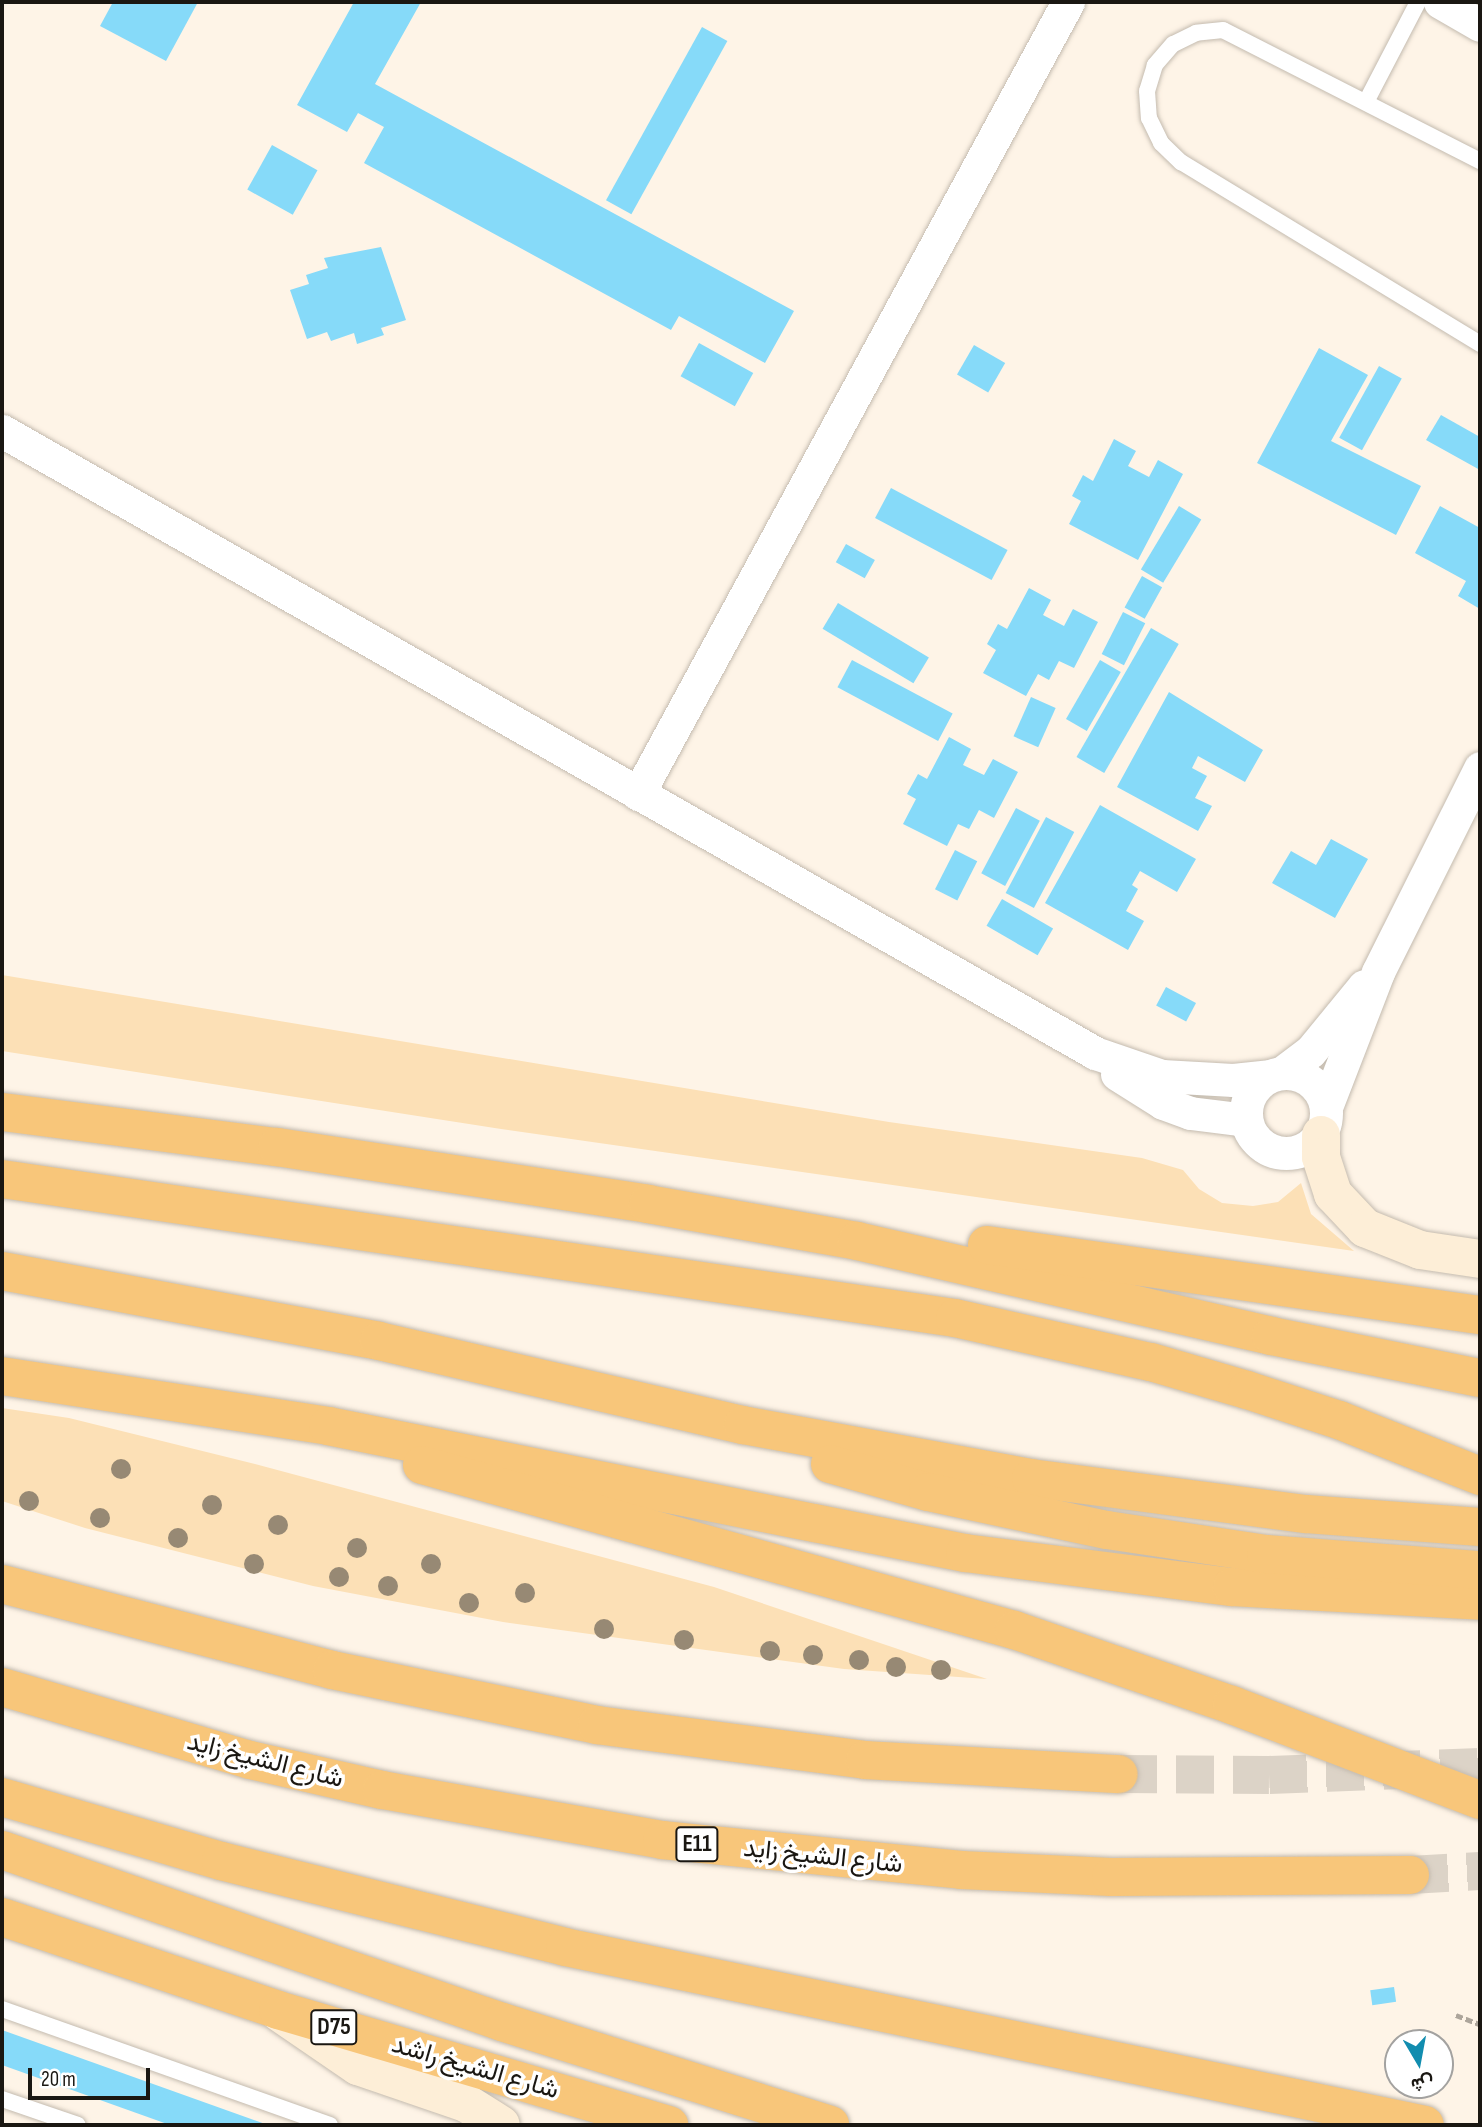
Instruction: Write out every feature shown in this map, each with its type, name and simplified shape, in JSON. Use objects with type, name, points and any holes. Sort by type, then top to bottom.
[{"type":"highway","points":[[2,1112],[265,1145],[648,1204],[871,1244],[1271,1336],[1480,1378]]},
{"type":"highway","points":[[2,1179],[955,1318],[1151,1362],[1339,1420],[1480,1476]]},
{"type":"highway","points":[[648,1204],[821,1218],[1149,1270],[1480,1315]]},
{"type":"highway","points":[[2,1271],[379,1341],[743,1424],[1031,1478],[1306,1514],[1480,1527]]},
{"type":"highway","points":[[2,1376],[328,1426],[992,1558],[1232,1587],[1480,1601]]},
{"type":"highway","points":[[577,1386],[855,1472],[1030,1515],[1266,1554],[1480,1570]]},
{"type":"highway","points":[[328,1426],[477,1482],[886,1591],[1052,1643],[1233,1704],[1480,1800]]},
{"type":"highway","points":[[2,1584],[332,1671],[597,1725],[865,1760],[1119,1774]]},
{"type":"highway","name":"شارع الشيخ زايد","points":[[2,1687],[224,1752],[382,1790],[662,1840],[974,1871],[1111,1877],[1410,1875]]},
{"type":"highway","points":[[2,1797],[221,1861],[565,1947],[1425,2125]]},
{"type":"highway","points":[[2,1850],[399,1988],[830,2125]]},
{"type":"highway","name":"شارع الشيخ راشد","points":[[2,1917],[278,2010],[669,2125]]},
{"type":"main road","points":[[1323,1121],[1321,1157],[1333,1194],[1365,1228],[1420,1250],[1480,1259]]},
{"type":"main road","points":[[278,2010],[358,2066],[466,2103],[501,2125]]},
{"type":"street","points":[[638,794],[1068,2]]},
{"type":"street","points":[[1440,2],[1480,25]]},
{"type":"street","points":[[2,431],[1095,1053],[1162,1076],[1233,1080],[1276,1074],[1312,1081],[1323,1121]]},
{"type":"street","points":[[1378,972],[1316,1045],[1249,1094],[1246,1120],[1259,1144],[1271,1151],[1299,1152],[1323,1121],[1378,972],[1478,778]]},
{"type":"street","points":[[1095,1053],[1115,1073],[1163,1103],[1190,1113],[1246,1120]]},
{"type":"lane","points":[[1366,102],[1418,2]]},
{"type":"lane","points":[[1480,161],[1223,30],[1196,33],[1173,44],[1155,65],[1147,91],[1149,118],[1161,143],[1181,162],[1480,344]]},
{"type":"lane","points":[[2,2009],[330,2125]]},
{"type":"lane","points":[[2,2099],[78,2125]]},
{"type":"path","points":[[1456,2015],[1480,2024]]},
{"type":"shaded area","points":[[2,975],[889,1122],[1142,1158],[1183,1170],[1199,1189],[1222,1203],[1253,1206],[1278,1202],[1301,1183],[1311,1214],[1354,1251],[501,1129],[2,1051]]},
{"type":"shaded area","points":[[2,1408],[69,1418],[255,1464],[714,1587],[987,1679],[844,1669],[503,1622],[313,1586],[85,1528],[2,1501]]},
{"type":"building","points":[[113,2],[198,2],[166,61],[100,26]]},
{"type":"building","points":[[354,2],[421,2],[375,84],[794,311],[765,363],[679,316],[671,330],[364,163],[384,127],[358,113],[347,132],[297,105]]},
{"type":"building","points":[[702,27],[727,41],[631,214],[606,200]]},
{"type":"building","points":[[272,145],[317,170],[293,215],[247,190]]},
{"type":"building","points":[[381,247],[406,320],[381,328],[384,335],[357,344],[354,333],[331,341],[327,332],[307,339],[290,290],[309,284],[306,275],[328,268],[324,258]]},
{"type":"building","points":[[699,343],[753,373],[735,406],[681,376]]},
{"type":"building","points":[[974,345],[1005,363],[988,392],[957,374]]},
{"type":"building","points":[[1319,348],[1368,375],[1331,441],[1421,486],[1396,535],[1257,463]]},
{"type":"building","points":[[1379,366],[1402,379],[1362,450],[1339,438]]},
{"type":"building","points":[[1441,415],[1480,437],[1480,470],[1426,440]]},
{"type":"building","points":[[1114,439],[1136,451],[1128,466],[1149,477],[1158,460],[1183,474],[1138,560],[1069,524],[1081,501],[1072,496],[1083,475],[1093,481]]},
{"type":"building","points":[[891,488],[1008,550],[992,580],[875,518]]},
{"type":"building","points":[[1179,506],[1201,519],[1163,583],[1141,569]]},
{"type":"building","points":[[1440,506],[1480,528],[1480,609],[1458,596],[1466,581],[1415,553]]},
{"type":"building","points":[[846,544],[875,560],[865,578],[836,562]]},
{"type":"building","points":[[1142,576],[1162,587],[1145,619],[1125,607]]},
{"type":"building","points":[[1029,588],[1051,600],[1043,615],[1064,626],[1073,609],[1098,622],[1074,668],[1059,661],[1049,680],[1038,674],[1026,696],[983,673],[996,650],[987,644],[998,624],[1007,629]]},
{"type":"building","points":[[838,603],[929,658],[913,683],[823,629]]},
{"type":"building","points":[[1123,612],[1145,623],[1124,665],[1102,654]]},
{"type":"building","points":[[1151,628],[1179,644],[1104,773],[1076,757]]},
{"type":"building","points":[[852,660],[953,714],[938,741],[837,687]]},
{"type":"building","points":[[1100,660],[1121,672],[1087,731],[1066,719]]},
{"type":"building","points":[[1169,692],[1263,750],[1245,782],[1198,756],[1192,768],[1207,776],[1195,798],[1212,806],[1198,831],[1117,787]]},
{"type":"building","points":[[1031,697],[1056,708],[1038,747],[1014,736]]},
{"type":"building","points":[[949,737],[971,749],[963,765],[984,775],[993,759],[1018,772],[994,818],[979,810],[969,829],[958,824],[947,846],[903,824],[916,799],[907,794],[918,774],[927,779]]},
{"type":"building","points":[[1100,805],[1196,859],[1177,892],[1140,871],[1132,885],[1138,889],[1126,911],[1144,921],[1128,950],[1045,903]]},
{"type":"building","points":[[1016,808],[1040,821],[1005,886],[981,873]]},
{"type":"building","points":[[1046,817],[1074,832],[1034,908],[1006,893]]},
{"type":"building","points":[[1331,839],[1368,859],[1335,918],[1272,883],[1291,851],[1316,865]]},
{"type":"building","points":[[955,850],[977,861],[957,901],[935,889]]},
{"type":"building","points":[[1002,899],[1053,928],[1038,955],[986,926]]},
{"type":"building","points":[[1166,987],[1196,1003],[1186,1022],[1156,1006]]},
{"type":"building","points":[[1394,1987],[1396,2002],[1372,2005],[1370,1990]]},
{"type":"building","points":[[2,2030],[268,2125],[170,2125],[2,2065]]},
{"type":"tunnel","points":[[1119,1774],[1269,1775],[1480,1767]]},
{"type":"tunnel","points":[[1410,1875],[1480,1871]]}]
